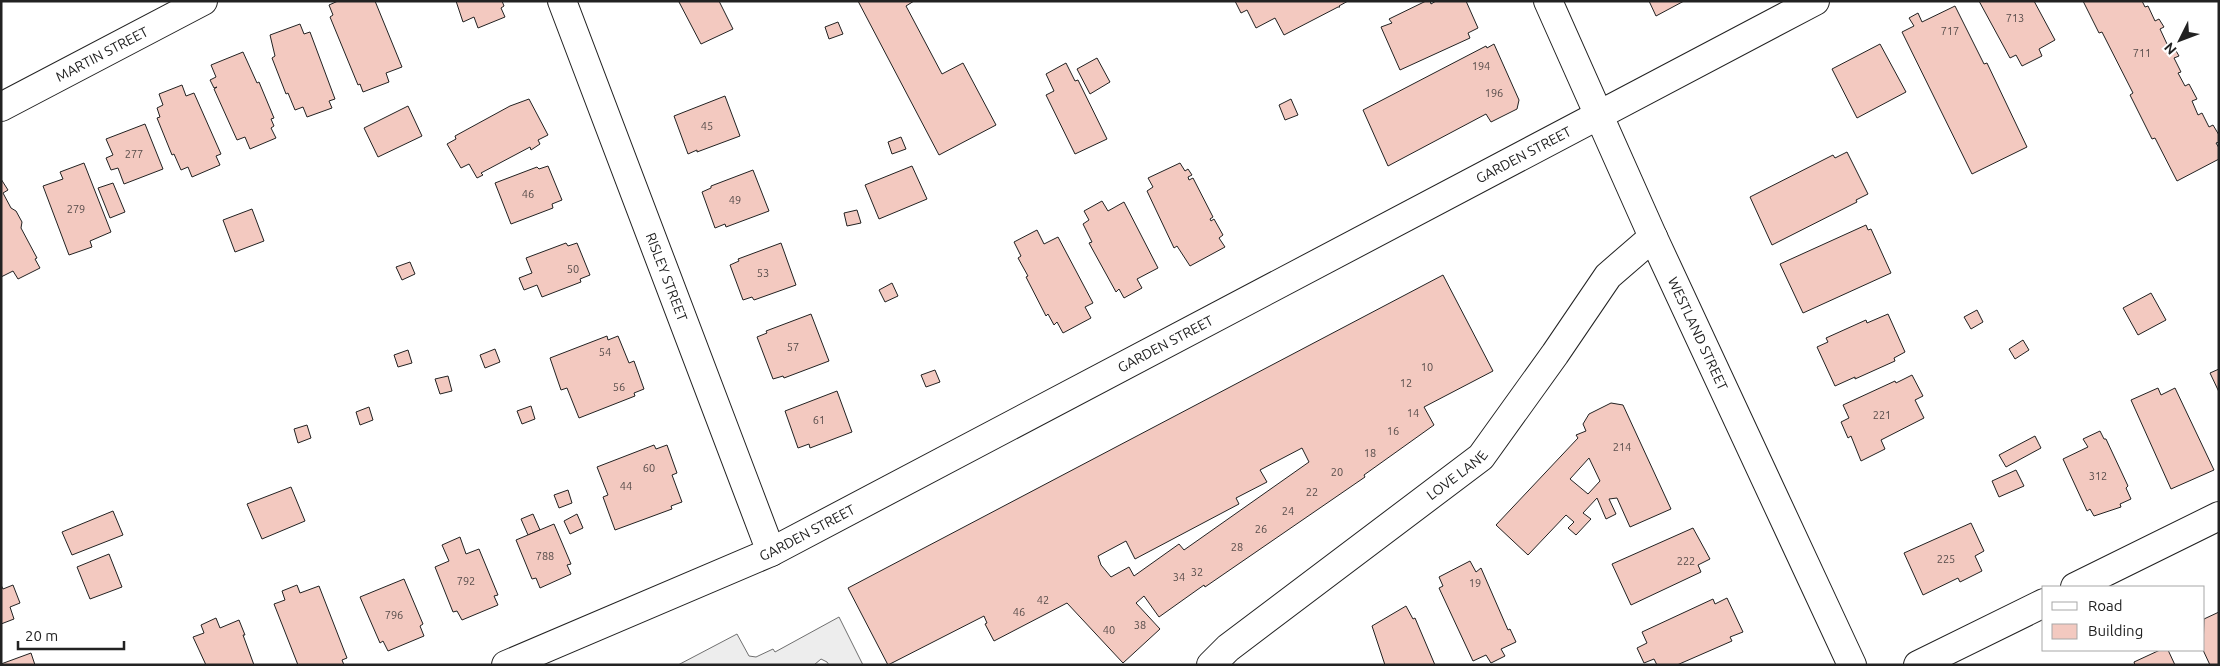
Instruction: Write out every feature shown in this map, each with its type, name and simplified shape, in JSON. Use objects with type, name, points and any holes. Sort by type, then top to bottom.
[{"type":"street","name":"MARTIN STREET","points":[[1,108],[203,1]]},
{"type":"street","name":"RISLEY STREET","points":[[562,1],[771,552]]},
{"type":"street","name":"WESTLAND STREET","points":[[1548,1],[1600,114],[1653,237],[1852,665]]},
{"type":"street","name":"GARDEN STREET","points":[[506,665],[771,552],[1814,1]]},
{"type":"street","name":"LOVE LANE","points":[[1211,665],[1228,648],[1481,458],[1608,276],[1653,237]]},
{"type":"street","points":[[2077,586],[2219,516]]},
{"type":"street","points":[[1918,665],[2042,604]]},
{"type":"shaded area","points":[[839,617],[863,665],[829,665],[821,659],[814,665],[678,665],[737,634],[749,656],[756,657],[773,649],[775,652]]},
{"type":"building","points":[[338,1],[375,1],[402,67],[386,73],[389,82],[363,92],[360,84],[358,85],[330,17],[333,15],[329,5]]},
{"type":"building","points":[[456,1],[502,1],[504,6],[501,8],[505,17],[478,28],[474,17],[463,22]]},
{"type":"building","points":[[719,1],[733,29],[701,44],[679,2]]},
{"type":"building","points":[[858,1],[914,1],[906,6],[942,74],[963,63],[996,125],[939,155]]},
{"type":"building","points":[[1235,1],[1348,1],[1340,7],[1284,35],[1275,18],[1256,28],[1247,10],[1241,13]]},
{"type":"building","points":[[1426,1],[1430,1],[1431,4],[1436,1],[1466,1],[1478,28],[1468,33],[1470,38],[1400,70],[1381,27],[1392,23],[1389,19]]},
{"type":"building","points":[[1649,1],[1684,1],[1656,16]]},
{"type":"building","points":[[1979,1],[2034,1],[2055,40],[2039,49],[2042,56],[2022,66],[2016,55],[2010,58]]},
{"type":"building","points":[[2083,1],[2142,1],[2145,7],[2148,6],[2155,21],[2159,19],[2164,27],[2160,29],[2167,44],[2171,42],[2179,56],[2174,58],[2181,72],[2178,73],[2185,86],[2189,84],[2197,99],[2192,101],[2198,115],[2202,113],[2209,127],[2213,125],[2219,135],[2219,142],[2216,143],[2219,148],[2219,159],[2177,181],[2155,138],[2152,139],[2130,95],[2133,93],[2102,32],[2099,33]]},
{"type":"building","points":[[1955,6],[1984,64],[1987,63],[2027,147],[1972,174],[1902,32],[1914,26],[1909,18],[1918,13],[1922,22]]},
{"type":"building","points":[[838,22],[843,34],[829,39],[825,27]]},
{"type":"building","points":[[300,24],[304,34],[310,32],[335,99],[329,101],[332,108],[307,117],[303,107],[295,110],[288,93],[286,94],[272,58],[275,56],[270,35]]},
{"type":"building","points":[[1494,44],[1519,100],[1517,109],[1491,122],[1486,114],[1388,166],[1363,110],[1486,46],[1487,48]]},
{"type":"building","points":[[1880,44],[1906,92],[1857,118],[1832,69]]},
{"type":"building","points":[[243,52],[257,83],[259,82],[274,118],[271,119],[274,126],[271,128],[276,138],[250,149],[245,137],[237,140],[214,89],[217,87],[214,88],[210,80],[216,77],[211,65]]},
{"type":"building","points":[[1097,58],[1110,82],[1090,94],[1077,69]]},
{"type":"building","points":[[1066,63],[1075,81],[1078,80],[1107,139],[1075,154],[1046,95],[1054,91],[1046,74]]},
{"type":"building","points":[[182,85],[186,96],[194,93],[221,154],[216,156],[220,165],[192,177],[188,167],[181,170],[174,154],[172,155],[157,118],[160,117],[157,108],[163,105],[159,94]]},
{"type":"building","points":[[725,96],[740,136],[688,154],[674,116]]},
{"type":"building","points":[[529,99],[548,135],[538,140],[540,144],[531,150],[530,147],[481,173],[483,175],[477,178],[469,164],[461,168],[447,144],[456,139],[455,136],[510,106]]},
{"type":"building","points":[[1291,99],[1298,115],[1285,120],[1279,105]]},
{"type":"building","points":[[408,106],[422,136],[378,157],[364,128]]},
{"type":"building","points":[[145,124],[163,169],[124,184],[118,168],[111,170],[106,158],[113,155],[106,139]]},
{"type":"building","points":[[901,137],[906,149],[892,154],[888,142]]},
{"type":"building","points":[[1847,152],[1868,194],[1856,200],[1857,202],[1772,245],[1750,197],[1833,155],[1835,158]]},
{"type":"building","points":[[84,163],[111,232],[90,241],[92,247],[69,255],[43,186],[63,179],[60,172]]},
{"type":"building","points":[[1180,163],[1185,171],[1188,169],[1192,175],[1188,177],[1189,180],[1193,178],[1213,217],[1210,219],[1211,221],[1214,219],[1223,235],[1219,238],[1225,247],[1190,266],[1177,246],[1174,248],[1147,191],[1153,187],[1148,178]]},
{"type":"building","points":[[548,166],[562,200],[552,204],[553,208],[511,224],[495,183],[537,167],[539,169]]},
{"type":"building","points":[[912,166],[927,199],[879,219],[865,185]]},
{"type":"building","points":[[753,170],[769,211],[726,227],[725,224],[715,228],[702,192],[711,188],[711,186]]},
{"type":"building","points":[[1,179],[8,190],[3,193],[11,208],[16,211],[22,222],[21,228],[37,258],[35,259],[40,268],[18,279],[13,271],[1,277]]},
{"type":"building","points":[[113,183],[125,212],[110,218],[98,188]]},
{"type":"building","points":[[1102,201],[1108,211],[1124,202],[1158,268],[1137,279],[1142,288],[1124,298],[1119,289],[1116,292],[1089,243],[1092,242],[1083,224],[1089,220],[1084,211]]},
{"type":"building","points":[[252,209],[264,241],[235,252],[223,220]]},
{"type":"building","points":[[857,210],[861,223],[847,226],[844,213]]},
{"type":"building","points":[[1866,225],[1868,230],[1871,229],[1891,273],[1803,313],[1780,264]]},
{"type":"building","points":[[1037,230],[1044,244],[1058,237],[1093,303],[1085,307],[1091,318],[1063,333],[1057,322],[1054,325],[1048,314],[1046,316],[1018,258],[1021,256],[1014,242]]},
{"type":"building","points":[[566,243],[568,246],[577,243],[590,275],[580,279],[581,282],[542,297],[537,285],[524,290],[519,278],[532,273],[526,258]]},
{"type":"building","points":[[781,243],[796,285],[754,300],[752,297],[743,300],[730,265],[739,261],[738,259]]},
{"type":"building","points":[[410,262],[415,274],[402,280],[396,267]]},
{"type":"building","points":[[1443,275],[1493,371],[1424,407],[1434,425],[1364,475],[1365,477],[1159,617],[1144,596],[1136,603],[1160,629],[1123,663],[1067,603],[994,641],[985,624],[987,623],[984,616],[888,665],[848,588]],"holes":[[[1302,448],[1309,462],[1184,550],[1179,544],[1134,576],[1129,567],[1111,577],[1101,565],[1098,556],[1126,541],[1135,559],[1239,504],[1236,498],[1267,482],[1260,470]]]},
{"type":"building","points":[[892,283],[898,296],[885,302],[879,290]]},
{"type":"building","points":[[2151,293],[2166,320],[2138,335],[2123,308]]},
{"type":"building","points":[[1977,310],[1983,322],[1971,329],[1964,317]]},
{"type":"building","points":[[811,314],[829,361],[784,378],[783,376],[773,379],[757,337],[767,333],[766,331]]},
{"type":"building","points":[[1888,314],[1905,352],[1894,358],[1895,361],[1835,386],[1817,347],[1828,342],[1826,338],[1866,320],[1867,323]]},
{"type":"building","points":[[607,336],[608,340],[618,336],[629,363],[634,361],[644,389],[634,393],[635,396],[579,418],[567,388],[561,390],[550,358]]},
{"type":"building","points":[[2023,340],[2029,350],[2015,359],[2009,349]]},
{"type":"building","points":[[495,349],[500,362],[485,368],[480,355]]},
{"type":"building","points":[[408,350],[412,363],[398,367],[394,355]]},
{"type":"building","points":[[2219,369],[2219,392],[2210,373]]},
{"type":"building","points":[[935,370],[940,382],[926,387],[921,375]]},
{"type":"building","points":[[1912,375],[1923,396],[1915,400],[1924,418],[1881,440],[1885,449],[1861,461],[1851,436],[1848,438],[1841,422],[1849,418],[1843,405]]},
{"type":"building","points":[[448,376],[452,391],[440,394],[435,379]]},
{"type":"building","points":[[2158,388],[2161,395],[2175,388],[2214,470],[2171,489],[2131,400]]},
{"type":"building","points":[[837,391],[852,432],[810,448],[809,444],[798,448],[785,411]]},
{"type":"building","points":[[1611,403],[1623,405],[1671,509],[1630,527],[1617,498],[1609,499],[1616,514],[1606,519],[1597,498],[1583,513],[1591,519],[1576,535],[1568,528],[1574,522],[1566,515],[1528,555],[1496,525],[1578,438],[1576,435],[1586,431],[1583,424],[1589,414]],"holes":[[[1589,458],[1600,481],[1588,494],[1570,479]]]},
{"type":"building","points":[[531,406],[535,419],[522,424],[517,411]]},
{"type":"building","points":[[369,407],[373,420],[360,425],[356,412]]},
{"type":"building","points":[[307,425],[311,438],[298,443],[294,429]]},
{"type":"building","points":[[2100,431],[2104,439],[2106,439],[2128,486],[2126,488],[2131,499],[2120,504],[2121,507],[2094,516],[2090,509],[2087,511],[2063,459],[2088,447],[2083,439]]},
{"type":"building","points":[[2035,436],[2041,448],[2006,467],[1999,455]]},
{"type":"building","points":[[654,445],[656,449],[667,445],[677,473],[672,475],[682,502],[671,506],[672,509],[615,530],[603,497],[608,495],[597,467]]},
{"type":"building","points":[[2016,470],[2024,486],[1999,497],[1992,481]]},
{"type":"building","points":[[291,487],[305,521],[262,539],[247,504]]},
{"type":"building","points":[[568,490],[572,503],[559,508],[554,495]]},
{"type":"building","points":[[113,511],[123,535],[72,555],[62,532]]},
{"type":"building","points":[[533,514],[540,530],[528,535],[521,519]]},
{"type":"building","points":[[577,514],[583,528],[570,534],[564,521]]},
{"type":"building","points":[[1971,523],[1984,551],[1975,556],[1982,571],[1960,582],[1958,578],[1923,595],[1904,553]]},
{"type":"building","points":[[554,524],[571,564],[567,565],[571,574],[540,588],[536,578],[532,579],[516,540]]},
{"type":"building","points":[[1693,528],[1710,559],[1698,565],[1701,572],[1631,605],[1612,564]]},
{"type":"building","points":[[460,537],[466,554],[479,549],[498,595],[494,596],[498,605],[462,620],[457,611],[453,612],[435,567],[449,561],[442,545]]},
{"type":"building","points":[[109,554],[122,587],[90,599],[77,567]]},
{"type":"building","points":[[1470,561],[1476,572],[1481,568],[1508,630],[1510,629],[1516,642],[1501,649],[1505,656],[1491,663],[1486,655],[1473,661],[1439,588],[1443,586],[1439,577]]},
{"type":"building","points":[[404,579],[423,624],[420,626],[424,636],[388,651],[383,641],[380,643],[360,597]]},
{"type":"building","points":[[1,585],[3,589],[13,585],[20,603],[10,607],[14,619],[1,624]]},
{"type":"building","points":[[297,585],[300,593],[319,586],[347,658],[342,660],[344,665],[298,665],[274,604],[285,600],[282,591]]},
{"type":"building","points":[[1727,598],[1743,632],[1730,637],[1732,641],[1677,665],[1657,665],[1654,659],[1644,663],[1637,648],[1647,643],[1642,632],[1713,599],[1715,604]]},
{"type":"building","points":[[1406,606],[1413,619],[1415,618],[1435,665],[1385,665],[1372,626]]},
{"type":"building","points":[[2219,612],[2219,665],[2210,665],[2203,651],[2205,651],[2205,619]]},
{"type":"building","points":[[216,618],[220,628],[239,620],[254,665],[206,665],[193,637],[204,633],[201,625]]},
{"type":"building","points":[[2158,651],[2168,651],[2175,665],[2135,665],[2134,662]]},
{"type":"building","points":[[31,653],[35,665],[1,665],[1,664]]}]
